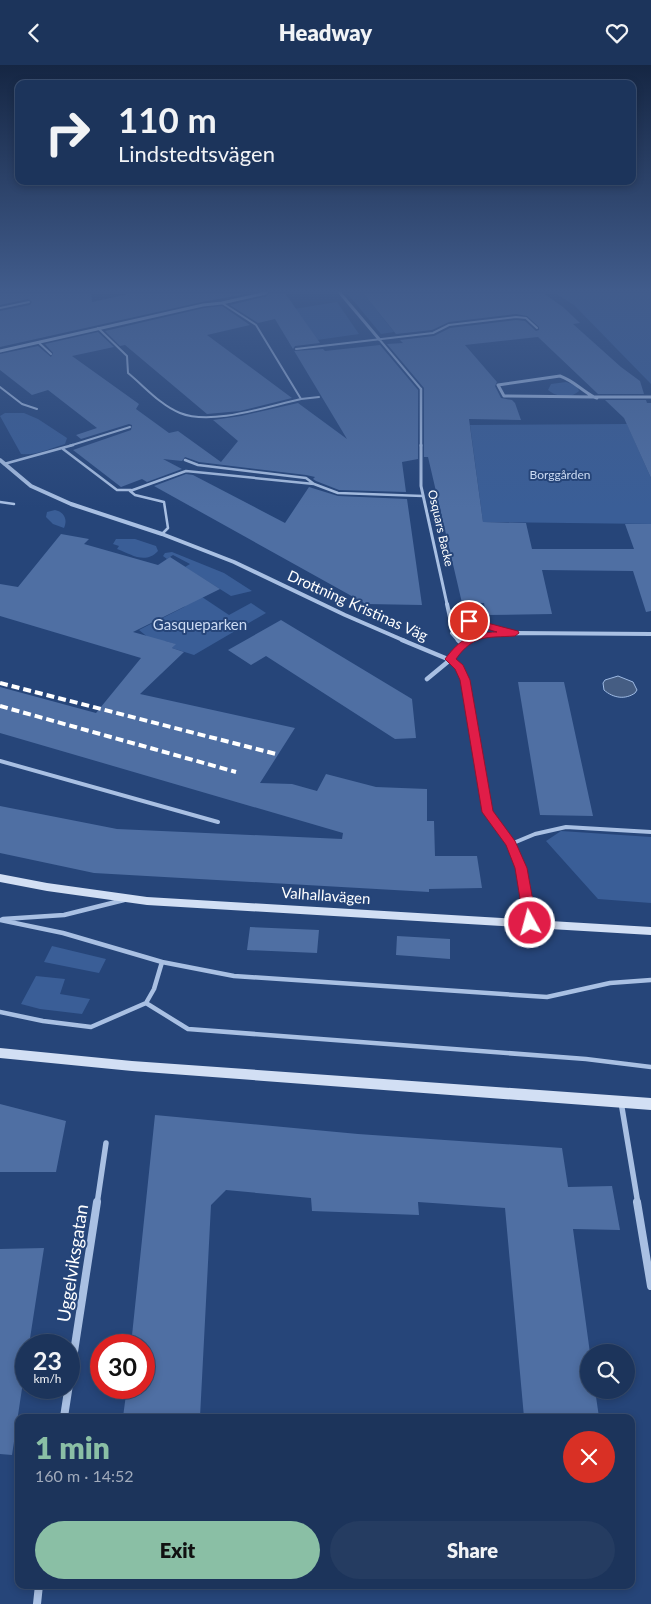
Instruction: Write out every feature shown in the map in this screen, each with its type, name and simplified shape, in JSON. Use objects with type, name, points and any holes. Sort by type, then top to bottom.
[{"type":"main road","name":"Valhallavägen","points":[[0,878],[128,899],[651,931]]},
{"type":"main road","points":[[0,1053],[132,1065],[651,1104]]},
{"type":"street","points":[[597,398],[583,391],[573,381],[560,376],[498,385],[504,396],[597,398],[651,397]]},
{"type":"street","name":"Osquars Backe","points":[[421,389],[423,495],[451,622]]},
{"type":"street","name":"Drottning Kristinas Väg","points":[[0,460],[31,486],[71,504],[162,534],[234,562],[345,615],[450,659]]},
{"type":"street","points":[[449,611],[469,621],[515,633]]},
{"type":"street","points":[[452,633],[462,644]]},
{"type":"street","points":[[428,679],[450,659],[462,644],[478,635],[515,633],[651,634]]},
{"type":"street","points":[[450,659],[460,667],[465,680],[487,812],[511,844],[525,881],[530,923]]},
{"type":"street","points":[[621,1102],[651,1286]]},
{"type":"street","name":"Uggelviksgatan","points":[[64,1414],[106,1143]]},
{"type":"street","points":[[37,1604],[39,1589]]},
{"type":"lane","points":[[128,365],[128,373],[177,412],[189,417],[210,417],[319,397]]},
{"type":"lane","points":[[280,365],[301,399]]},
{"type":"lane","points":[[401,365],[421,389]]},
{"type":"lane","points":[[0,387],[22,404],[37,409]]},
{"type":"lane","points":[[4,464],[63,449],[130,427]]},
{"type":"lane","points":[[63,449],[117,490],[131,490],[186,471],[314,485],[338,493],[423,495]]},
{"type":"lane","points":[[185,460],[198,465],[306,478],[314,485]]},
{"type":"lane","points":[[131,490],[130,493],[135,495],[164,502],[168,528],[162,534]]},
{"type":"lane","points":[[0,502],[14,504]]},
{"type":"lane","points":[[0,761],[218,822]]},
{"type":"lane","points":[[511,844],[535,835],[566,827],[651,832]]},
{"type":"lane","points":[[0,920],[64,915],[128,899]]},
{"type":"lane","points":[[0,920],[63,933],[162,961],[234,977],[547,997],[610,983],[651,980]]},
{"type":"lane","points":[[0,1012],[43,1021],[91,1027],[132,1011],[146,1003],[154,989],[162,961]]},
{"type":"lane","points":[[146,1003],[188,1029],[577,1058],[651,1067]]},
{"type":"green space","points":[[632,365],[651,365],[651,384]]},
{"type":"green space","points":[[566,382],[577,386],[579,391],[576,394],[564,396],[548,390],[551,384]]},
{"type":"green space","points":[[5,413],[24,413],[38,419],[67,438],[65,444],[38,453],[21,454],[0,416]]},
{"type":"green space","name":"Borggården","points":[[627,424],[651,478],[651,524],[483,522],[470,425]]},
{"type":"green space","points":[[55,510],[61,512],[64,516],[66,522],[64,528],[53,524],[46,517],[47,512]]},
{"type":"green space","points":[[116,539],[135,539],[156,546],[158,551],[153,555],[143,558],[133,556],[117,549],[119,546],[113,544]]},
{"type":"green space","points":[[172,552],[224,573],[252,591],[231,596],[185,567],[190,564],[173,555],[167,559],[163,556],[165,553]]},
{"type":"green space","name":"Gasqueparken","points":[[196,593],[229,615],[251,603],[266,613],[194,655],[172,648],[175,644],[165,641],[160,647],[139,630],[184,607]]},
{"type":"green space","points":[[561,831],[651,837],[651,903],[598,899],[546,841]]},
{"type":"green space","points":[[52,946],[106,959],[99,973],[44,962]]},
{"type":"green space","points":[[36,976],[65,979],[60,994],[90,999],[82,1014],[40,1009],[21,1004]]},
{"type":"shaded area","points":[[618,676],[633,682],[637,690],[635,693],[627,697],[619,697],[611,695],[604,690],[603,683],[605,680]]},
{"type":"building","points":[[0,365],[84,365],[139,404],[136,409],[169,433],[178,431],[221,462],[238,441],[213,420],[241,416],[298,403],[347,439],[302,365],[397,365],[418,390],[418,459],[402,462],[406,492],[339,490],[316,481],[313,479],[315,477],[306,475],[199,462],[185,457],[182,461],[163,459],[182,469],[147,482],[142,479],[121,487],[73,450],[131,430],[132,425],[129,424],[81,439],[76,435],[97,428],[48,390],[32,395],[0,370]]},
{"type":"building","points":[[149,365],[247,365],[292,398],[240,411],[207,414]]},
{"type":"building","points":[[405,365],[482,365],[497,382],[495,386],[501,398],[512,400],[515,403],[521,420],[469,419],[483,522],[526,523],[532,549],[634,549],[625,524],[651,524],[651,611],[646,612],[633,571],[542,570],[552,614],[486,615],[484,603],[462,603],[428,457],[424,457],[424,388]]},
{"type":"building","points":[[567,365],[619,365],[640,381],[644,394],[598,394]]},
{"type":"building","points":[[605,400],[646,400],[647,403],[651,403],[651,478],[624,418]]},
{"type":"building","points":[[186,474],[193,475],[285,523],[309,487],[338,496],[407,499],[422,605],[366,604],[154,486]]},
{"type":"building","points":[[61,534],[89,539],[84,544],[158,565],[170,557],[220,589],[133,632],[176,644],[172,648],[184,652],[140,694],[295,728],[260,783],[292,784],[317,791],[326,774],[376,787],[427,789],[427,821],[434,821],[435,856],[477,856],[482,888],[429,889],[429,892],[94,873],[0,853],[0,806],[117,829],[342,839],[343,833],[0,733],[0,687],[96,713],[141,658],[0,616],[0,584],[18,587]]},
{"type":"building","points":[[281,620],[412,699],[416,738],[395,739],[266,656],[251,665],[228,650]]},
{"type":"building","points":[[518,682],[564,682],[593,816],[540,815]]},
{"type":"building","points":[[250,927],[319,930],[317,953],[247,950]]},
{"type":"building","points":[[397,936],[450,939],[450,959],[396,955]]},
{"type":"building","points":[[0,1104],[66,1121],[56,1172],[0,1172]]},
{"type":"building","points":[[155,1115],[358,1134],[562,1148],[568,1187],[612,1186],[620,1230],[573,1229],[589,1344],[580,1344],[580,1399],[596,1399],[599,1414],[524,1414],[505,1208],[418,1202],[419,1215],[312,1211],[311,1198],[226,1190],[211,1205],[200,1414],[123,1414],[125,1399],[155,1399],[155,1334],[132,1334]]},
{"type":"building","points":[[44,1248],[31,1334],[15,1334],[15,1399],[20,1399],[18,1414],[15,1414],[15,1435],[12,1455],[0,1454],[0,1249]]},
{"type":"railway","points":[[0,683],[276,754]]},
{"type":"railway","points":[[0,706],[236,772]]},
{"type":"route","points":[[469,621],[515,633],[478,635],[462,644],[450,659],[460,667],[465,680],[487,812],[511,844],[521,868],[525,881],[530,923]]}]
